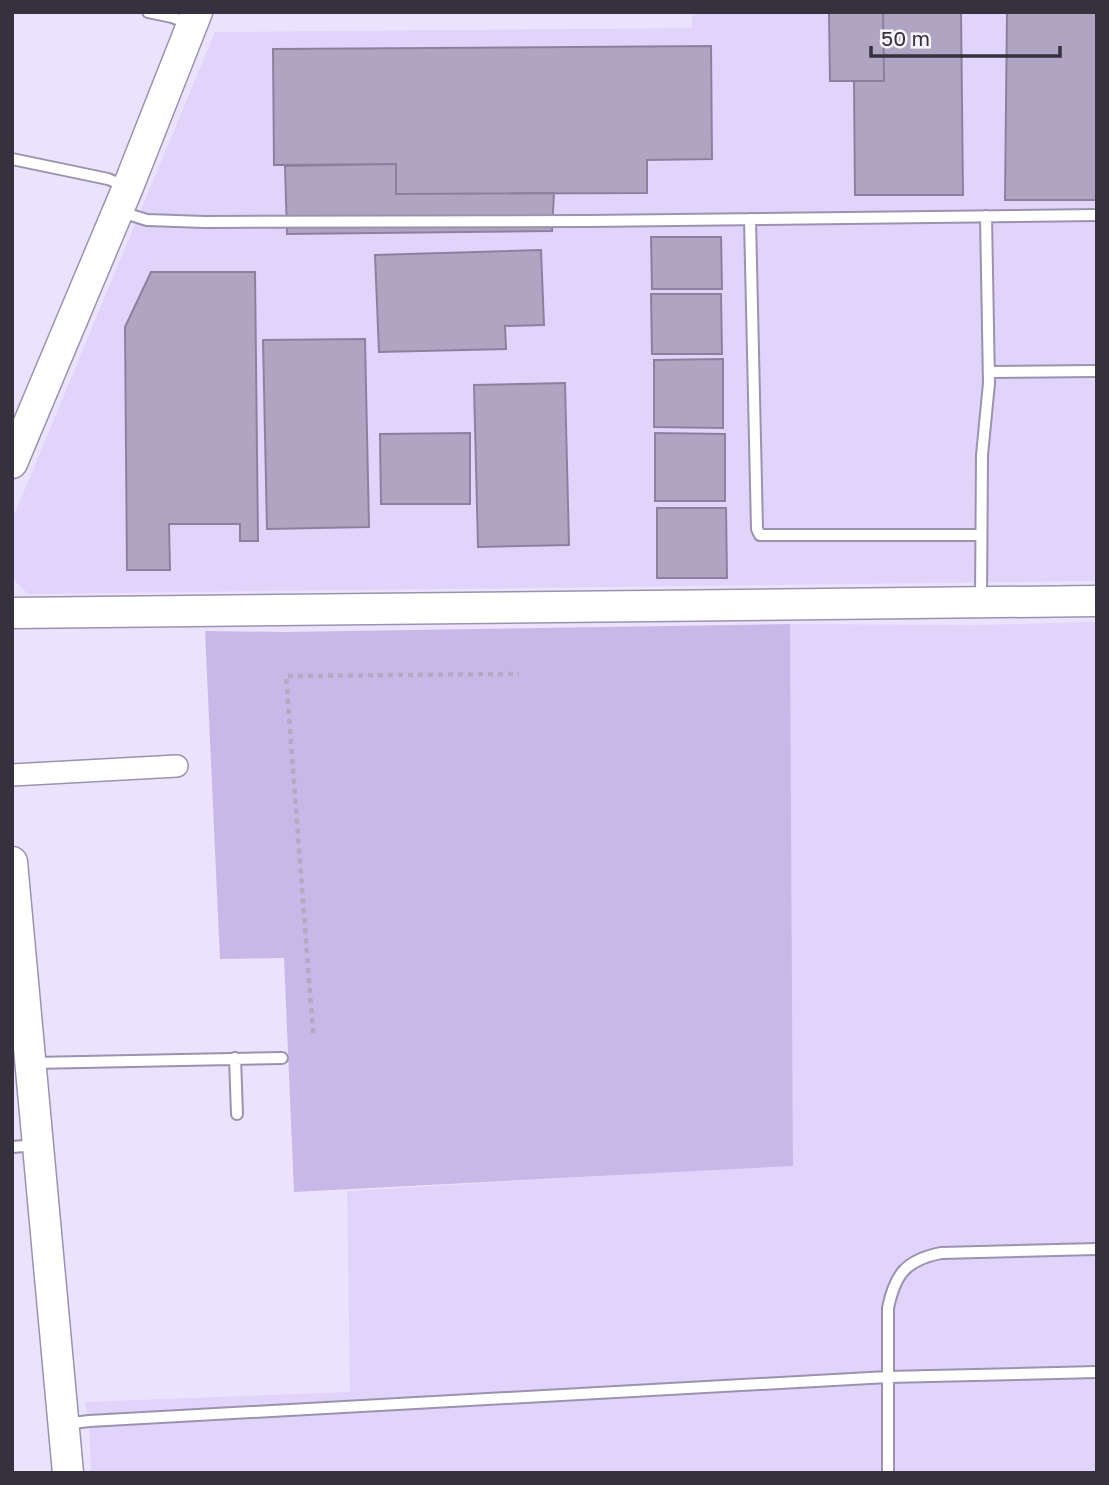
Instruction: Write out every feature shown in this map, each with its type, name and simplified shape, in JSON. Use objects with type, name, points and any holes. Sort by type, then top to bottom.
[{"type":"street","points":[[12,463],[194,19]]},
{"type":"street","points":[[12,613],[1097,601]]},
{"type":"street","points":[[12,775],[177,766]]},
{"type":"street","points":[[12,862],[32,1063],[26,1146],[68,1473]]},
{"type":"lane","points":[[148,12],[194,19]]},
{"type":"lane","points":[[12,159],[108,179],[122,199],[147,220],[205,222],[1097,215]]},
{"type":"lane","points":[[981,603],[982,454],[989,372],[986,216]]},
{"type":"lane","points":[[750,219],[757,528],[760,535],[981,535]]},
{"type":"lane","points":[[989,372],[1097,371]]},
{"type":"lane","points":[[235,1058],[237,1114]]},
{"type":"lane","points":[[32,1063],[282,1058]]},
{"type":"lane","points":[[888,1473],[888,1308],[893,1284],[904,1269],[920,1257],[941,1253],[1097,1249]]},
{"type":"lane","points":[[63,1425],[89,1421],[888,1377],[1097,1372]]},
{"type":"path","points":[[313,1033],[286,676],[519,674]]},
{"type":"shaded area","points":[[692,12],[1097,12],[1097,581],[28,594],[15,581],[12,520],[215,32],[692,28]]},
{"type":"shaded area","points":[[1097,622],[1097,1473],[91,1473],[89,1421],[85,1402],[350,1392],[347,1191],[793,1165],[790,624],[974,625]]},
{"type":"shaded area","points":[[790,624],[793,1166],[294,1192],[284,958],[220,959],[205,631]]},
{"type":"building","points":[[829,12],[883,12],[884,81],[830,81]]},
{"type":"building","points":[[883,12],[961,12],[963,195],[855,195],[854,81],[884,81]]},
{"type":"building","points":[[1007,12],[1097,12],[1097,200],[1005,200]]},
{"type":"building","points":[[711,46],[712,159],[647,160],[647,193],[396,194],[396,164],[274,165],[273,49]]},
{"type":"building","points":[[396,164],[396,194],[554,193],[552,231],[287,234],[285,166]]},
{"type":"building","points":[[651,237],[721,237],[722,289],[652,289]]},
{"type":"building","points":[[541,250],[544,325],[505,326],[506,349],[379,352],[375,255]]},
{"type":"building","points":[[151,272],[255,272],[258,541],[240,541],[240,524],[169,524],[170,570],[127,570],[125,327]]},
{"type":"building","points":[[651,294],[721,294],[722,354],[652,354]]},
{"type":"building","points":[[365,339],[369,527],[267,529],[263,340]]},
{"type":"building","points":[[723,359],[723,428],[654,427],[654,360]]},
{"type":"building","points":[[565,383],[569,545],[478,547],[474,385]]},
{"type":"building","points":[[470,433],[470,504],[381,504],[380,434]]},
{"type":"building","points":[[655,433],[725,434],[725,501],[655,501]]},
{"type":"building","points":[[657,508],[726,508],[727,578],[657,578]]}]
